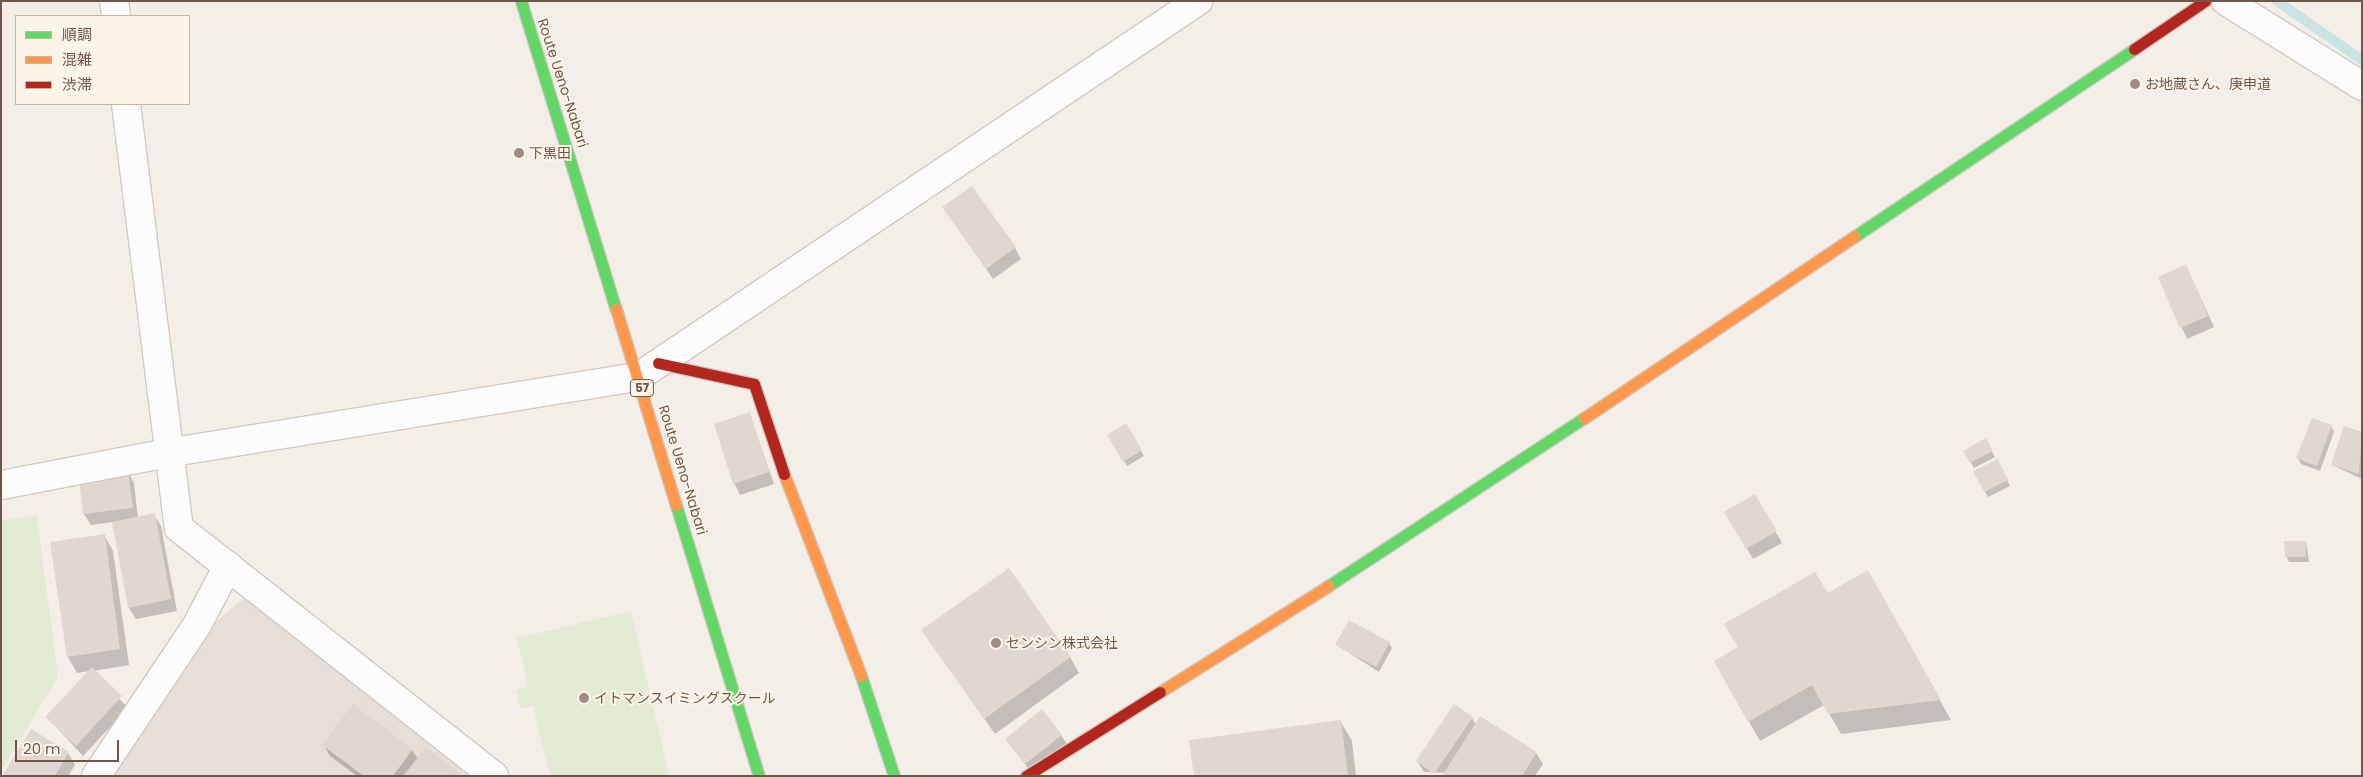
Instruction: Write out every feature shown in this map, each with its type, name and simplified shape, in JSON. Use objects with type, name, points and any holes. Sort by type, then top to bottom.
[{"type":"street","points":[[114,1],[116,15]]},
{"type":"street","name":"Route Ueno-Nabari","points":[[521,1],[648,370],[760,776]]},
{"type":"street","points":[[1,485],[166,453],[648,370],[1198,1]]},
{"type":"street","points":[[1026,776],[1423,526],[2205,1]]},
{"type":"street","points":[[2226,1],[2362,86]]},
{"type":"street","points":[[126,105],[166,453],[179,528],[494,776]]},
{"type":"street","name":"57","points":[[648,370],[754,384],[793,499],[835,599],[894,776]]},
{"type":"street","points":[[96,776],[197,625],[228,566]]},
{"type":"shaded area","points":[[245,597],[469,776],[110,776],[206,630]]},
{"type":"green space","points":[[37,515],[58,677],[1,772],[1,521]]},
{"type":"green space","name":"イトマンスイミングスクール","points":[[631,611],[669,776],[550,776],[533,706],[520,709],[516,690],[528,687],[517,638]]},
{"type":"building","points":[[972,186],[1016,247],[986,269],[942,207]]},
{"type":"building","points":[[2186,264],[2208,316],[2180,328],[2158,277]]},
{"type":"building","points":[[750,412],[769,472],[733,484],[714,424]]},
{"type":"building","points":[[2312,418],[2332,425],[2317,466],[2296,458]]},
{"type":"building","points":[[1126,423],[1142,450],[1123,462],[1107,435]]},
{"type":"building","points":[[2344,426],[2362,432],[2359,474],[2331,465]]},
{"type":"building","points":[[1986,438],[1993,451],[1970,463],[1963,451]]},
{"type":"building","points":[[1998,459],[2008,480],[1984,492],[1973,471]]},
{"type":"building","points":[[128,471],[133,508],[83,514],[79,477]]},
{"type":"building","points":[[1755,494],[1777,531],[1746,549],[1724,512]]},
{"type":"building","points":[[155,513],[171,599],[128,608],[112,522]]},
{"type":"building","points":[[105,534],[120,649],[67,657],[50,542]]},
{"type":"building","points":[[2284,541],[2306,541],[2306,557],[2285,557]]},
{"type":"building","name":"センシン株式会社","points":[[1009,568],[1071,657],[984,719],[921,630]]},
{"type":"building","points":[[1868,570],[1941,700],[1828,714],[1812,685],[1748,722],[1714,661],[1738,647],[1724,624],[1815,572],[1828,593]]},
{"type":"building","points":[[1349,620],[1390,642],[1376,667],[1335,645]]},
{"type":"building","points":[[92,667],[122,696],[76,746],[45,717]]},
{"type":"building","points":[[353,704],[413,749],[393,776],[364,776],[322,745]]},
{"type":"building","points":[[1454,704],[1473,717],[1434,774],[1416,761]]},
{"type":"building","points":[[1042,709],[1062,735],[1025,764],[1005,739]]},
{"type":"building","points":[[1480,716],[1537,752],[1522,776],[1442,776]]},
{"type":"building","points":[[1341,720],[1348,776],[1194,776],[1189,740]]},
{"type":"building","points":[[31,729],[69,752],[55,776],[2,776]]},
{"type":"building","points":[[426,747],[463,776],[403,776]]},
{"type":"waterway","points":[[2277,1],[2362,60]]},
{"type":"traffic: fast","points":[[521,1],[616,309]]},
{"type":"traffic: fast","points":[[1855,236],[2134,49]]},
{"type":"traffic: fast","points":[[1328,586],[1584,418]]},
{"type":"traffic: fast","points":[[676,505],[759,776]]},
{"type":"traffic: fast","points":[[861,676],[894,776]]},
{"type":"traffic: slow","points":[[1584,418],[1855,236]]},
{"type":"traffic: slow","points":[[616,309],[676,505]]},
{"type":"traffic: slow","points":[[784,474],[861,676]]},
{"type":"traffic: slow","points":[[1160,692],[1328,586]]},
{"type":"traffic: jam","points":[[2134,49],[2205,1]]},
{"type":"traffic: jam","points":[[658,363],[754,384],[784,474]]},
{"type":"traffic: jam","points":[[1026,776],[1160,692]]},
{"type":"place","name":"お地蔵さん、庚申道","points":[[2135,84]]},
{"type":"place","name":"下黒田","points":[[519,153]]},
{"type":"place","name":"センシン株式会社","points":[[996,643]]},
{"type":"place","name":"イトマンスイミングスクール","points":[[584,698]]}]
